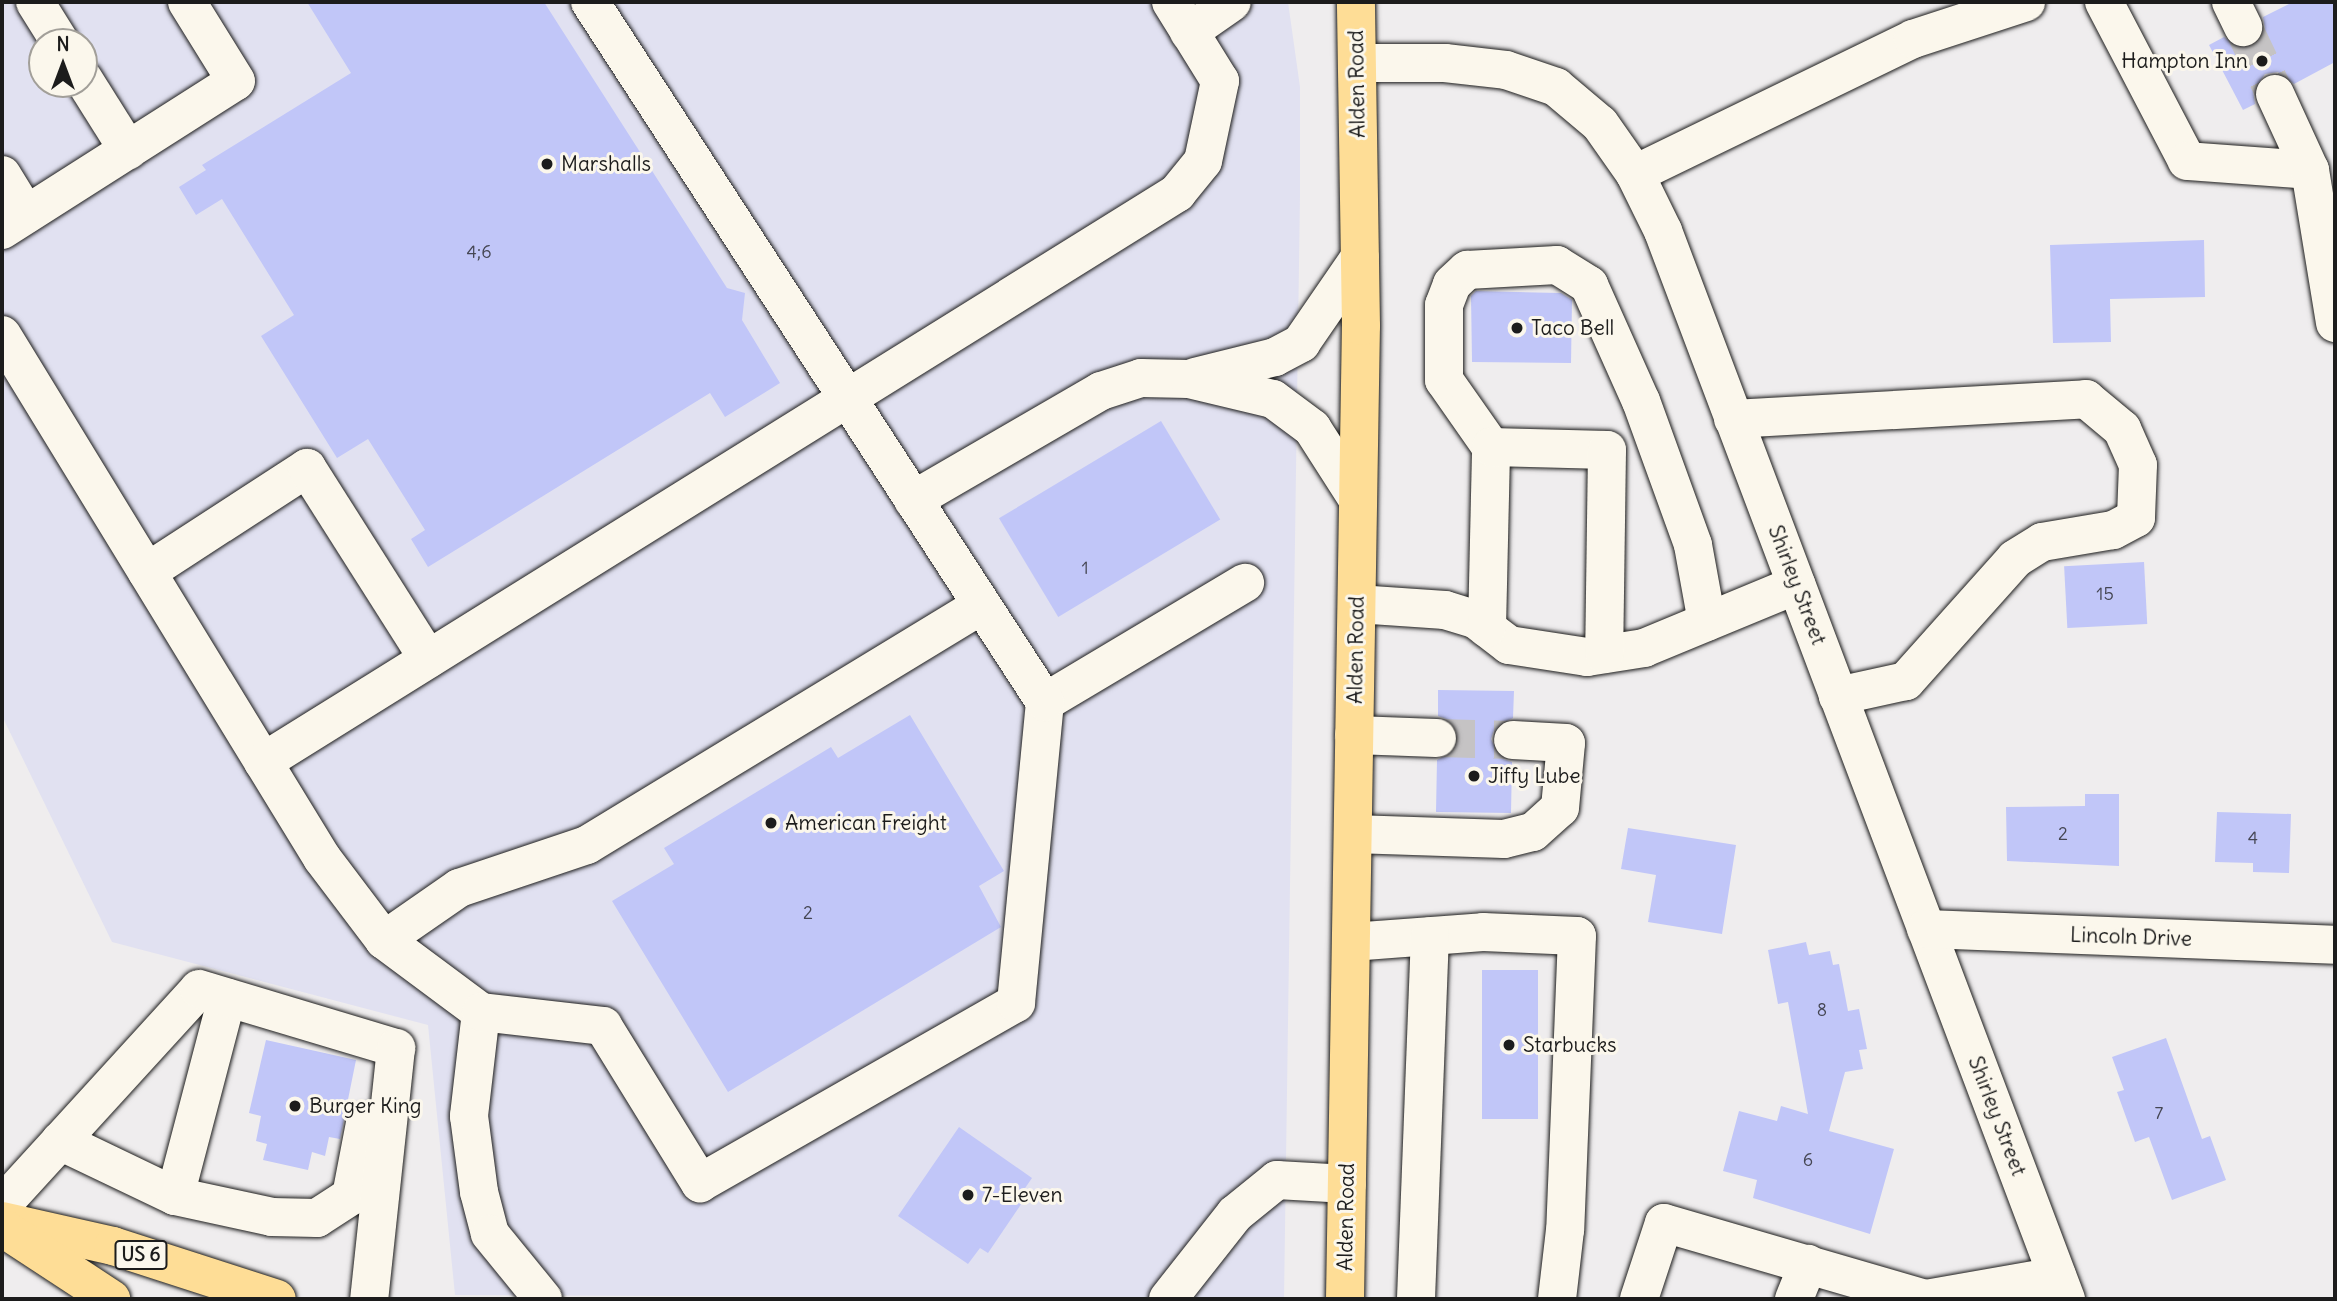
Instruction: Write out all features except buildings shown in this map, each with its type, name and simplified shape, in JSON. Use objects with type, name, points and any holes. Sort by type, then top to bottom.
[{"type":"main road","name":"Alden Road","points":[[1345,1299],[1358,500],[1360,257],[1356,2]]},
{"type":"main road","name":"US 6","points":[[2,1221],[113,1246],[277,1299]]},
{"type":"main road","name":"US 6","points":[[2,1227],[111,1299]]},
{"type":"street","points":[[35,2],[51,28]]},
{"type":"street","points":[[2,175],[14,222],[236,81],[187,2]]},
{"type":"street","points":[[2,335],[322,858],[384,940],[481,1012],[603,1026],[700,1183],[1016,1003],[1045,702],[590,2]]},
{"type":"street","points":[[263,762],[1177,192],[1203,161],[1220,81],[1180,17],[1231,2]]},
{"type":"street","points":[[1635,174],[1913,39],[2026,2]]},
{"type":"street","points":[[2104,2],[2187,161],[2310,170]]},
{"type":"street","name":"Shirley Street","points":[[1357,63],[1494,68],[1556,87],[1600,124],[1635,174],[1663,231],[2061,1288]]},
{"type":"street","points":[[2275,94],[2310,170],[2335,323]]},
{"type":"street","points":[[95,98],[128,150]]},
{"type":"street","points":[[1189,379],[1275,356],[1301,343],[1360,257]]},
{"type":"street","points":[[1487,628],[1491,447],[1444,380],[1444,305],[1452,284],[1467,270],[1557,265],[1589,285],[1640,401],[1692,545],[1707,622]]},
{"type":"street","points":[[913,500],[1101,391],[1141,378],[1189,379],[1273,399],[1312,428],[1358,500]]},
{"type":"street","points":[[1734,418],[2086,398],[2122,429],[2138,465],[2136,518],[2113,530],[2042,542],[2015,559],[1906,681],[1839,696]]},
{"type":"street","points":[[1491,447],[1606,450],[1604,654]]},
{"type":"street","points":[[147,572],[307,468],[428,659]]},
{"type":"street","points":[[1045,702],[1245,583]]},
{"type":"street","points":[[1357,604],[1445,610],[1487,628],[1508,645],[1587,657],[1644,648],[1797,585]]},
{"type":"street","points":[[384,940],[459,888],[587,845],[982,605]]},
{"type":"street","points":[[1354,735],[1437,738]]},
{"type":"street","points":[[1353,834],[1504,839],[1532,832],[1560,808],[1566,743],[1513,740]]},
{"type":"street","name":"Lincoln Drive","points":[[1926,929],[2335,945]]},
{"type":"street","points":[[1351,942],[1483,932],[1577,936],[1600,946],[1572,1299]]},
{"type":"street","points":[[1416,1299],[1430,936]]},
{"type":"street","points":[[1557,1299],[1565,1230],[1577,936]]},
{"type":"street","points":[[213,993],[388,1046]]},
{"type":"street","points":[[2,1205],[60,1141],[213,993]]},
{"type":"street","points":[[175,1196],[213,993]]},
{"type":"street","points":[[481,1012],[469,1116],[479,1192],[490,1234],[543,1299]]},
{"type":"street","points":[[60,1141],[175,1196],[272,1217],[317,1218],[351,1196],[388,1046]]},
{"type":"street","points":[[369,1299],[388,1046]]},
{"type":"street","points":[[1168,1299],[1235,1214],[1277,1180],[1347,1184]]},
{"type":"street","points":[[1639,1299],[1664,1223],[1926,1299],[2061,1288]]},
{"type":"street","points":[[1794,1299],[1808,1264]]},
{"type":"shaded area","points":[[2,2],[1288,2],[1300,87],[1300,196],[1284,1299],[455,1295],[428,1025],[112,942],[2,716]]},
{"type":"tunnel","points":[[2243,27],[2275,94]]},
{"type":"tunnel","points":[[1437,738],[1513,740]]},
{"type":"place","name":"Hampton Inn","points":[[2262,61]]},
{"type":"place","name":"Marshalls","points":[[547,164]]},
{"type":"place","name":"Taco Bell","points":[[1517,328]]},
{"type":"place","name":"Jiffy Lube","points":[[1474,776]]},
{"type":"place","name":"American Freight","points":[[771,823]]},
{"type":"place","name":"Starbucks","points":[[1509,1045]]},
{"type":"place","name":"Burger King","points":[[295,1106]]},
{"type":"place","name":"7-Eleven","points":[[968,1195]]}]
